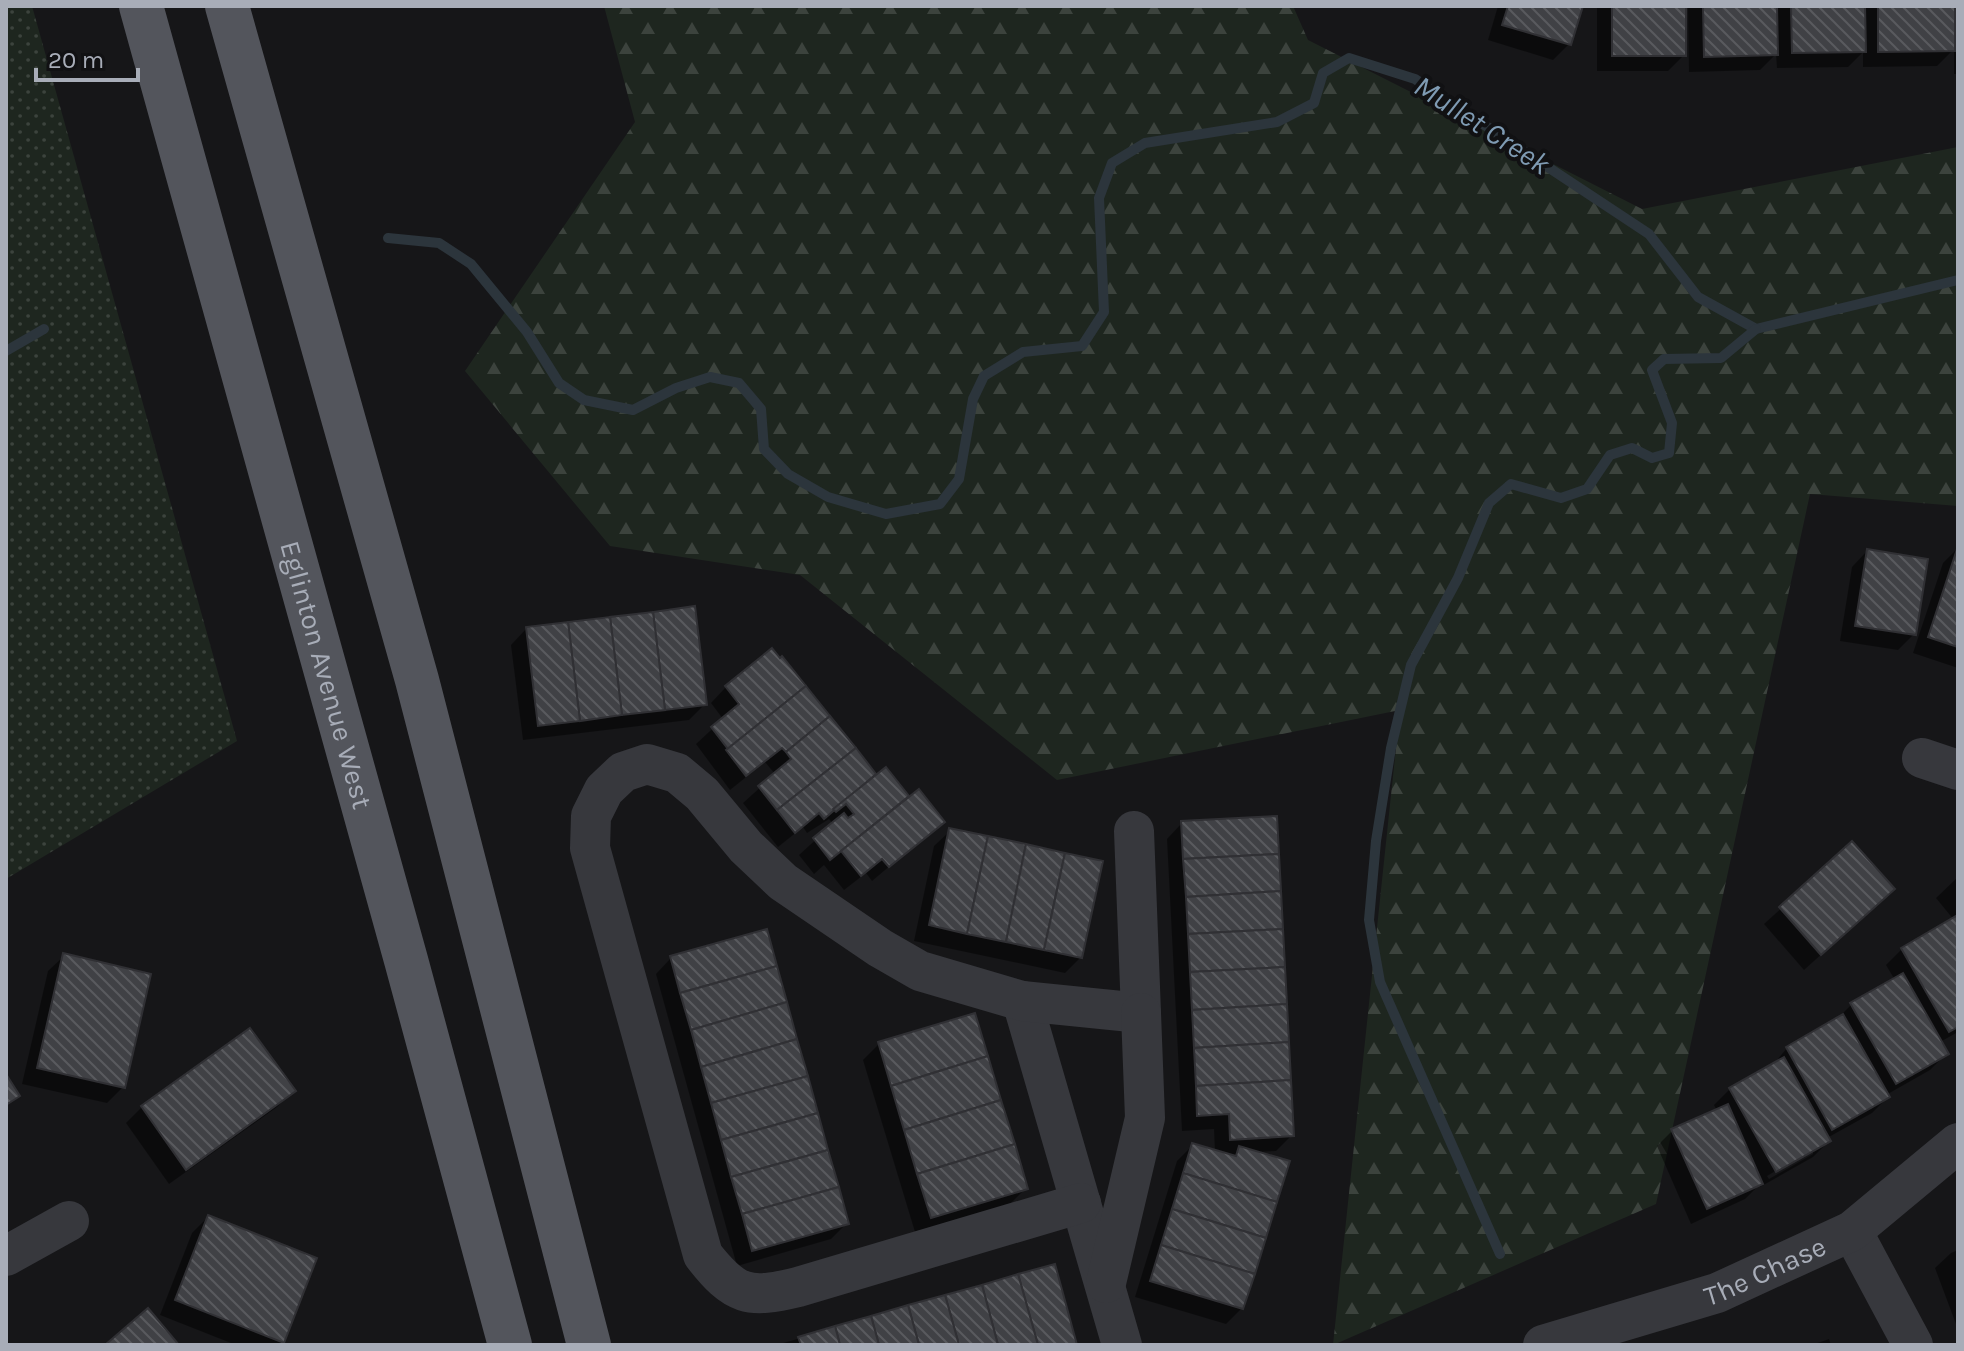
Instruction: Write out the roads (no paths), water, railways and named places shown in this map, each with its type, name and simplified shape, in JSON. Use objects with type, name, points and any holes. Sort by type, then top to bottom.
[{"type":"main road","name":"Eglinton Avenue West","points":[[141,6],[510,1345]]},
{"type":"main road","points":[[227,6],[417,680],[589,1345]]},
{"type":"street","points":[[1081,1203],[769,1294],[739,1291],[718,1274],[703,1255],[590,848],[591,816],[604,790],[623,772],[647,764],[677,773],[702,794],[746,847],[783,882],[880,948],[920,971],[1022,1001],[1141,1013]]},
{"type":"street","points":[[1105,1287],[1145,1118],[1134,831]]},
{"type":"street","points":[[1022,1001],[1122,1345]]},
{"type":"street","name":"The Chase","points":[[1543,1345],[1717,1293],[1852,1231],[1958,1143]]},
{"type":"street","points":[[6,1256],[69,1221]]},
{"type":"street","points":[[1852,1231],[1913,1345]]},
{"type":"waterway","name":"Mullet Creek","points":[[388,238],[439,243],[471,264],[527,332],[559,383],[584,400],[633,410],[676,388],[710,377],[739,383],[761,409],[764,449],[788,474],[828,497],[886,514],[940,504],[959,479],[973,399],[984,376],[1023,352],[1082,346],[1104,312],[1099,198],[1112,163],[1145,143],[1277,122],[1314,103],[1323,73],[1349,58],[1415,79],[1649,234],[1698,297],[1756,329],[1958,280]]},
{"type":"waterway","name":"Mullet Creek","points":[[6,351],[44,329]]},
{"type":"waterway","points":[[1500,1254],[1380,982],[1369,920],[1376,841],[1391,748],[1411,665],[1458,578],[1489,503],[1511,484],[1561,498],[1587,489],[1610,455],[1632,448],[1652,458],[1669,453],[1672,423],[1652,370],[1664,359],[1721,358],[1756,329]]}]
